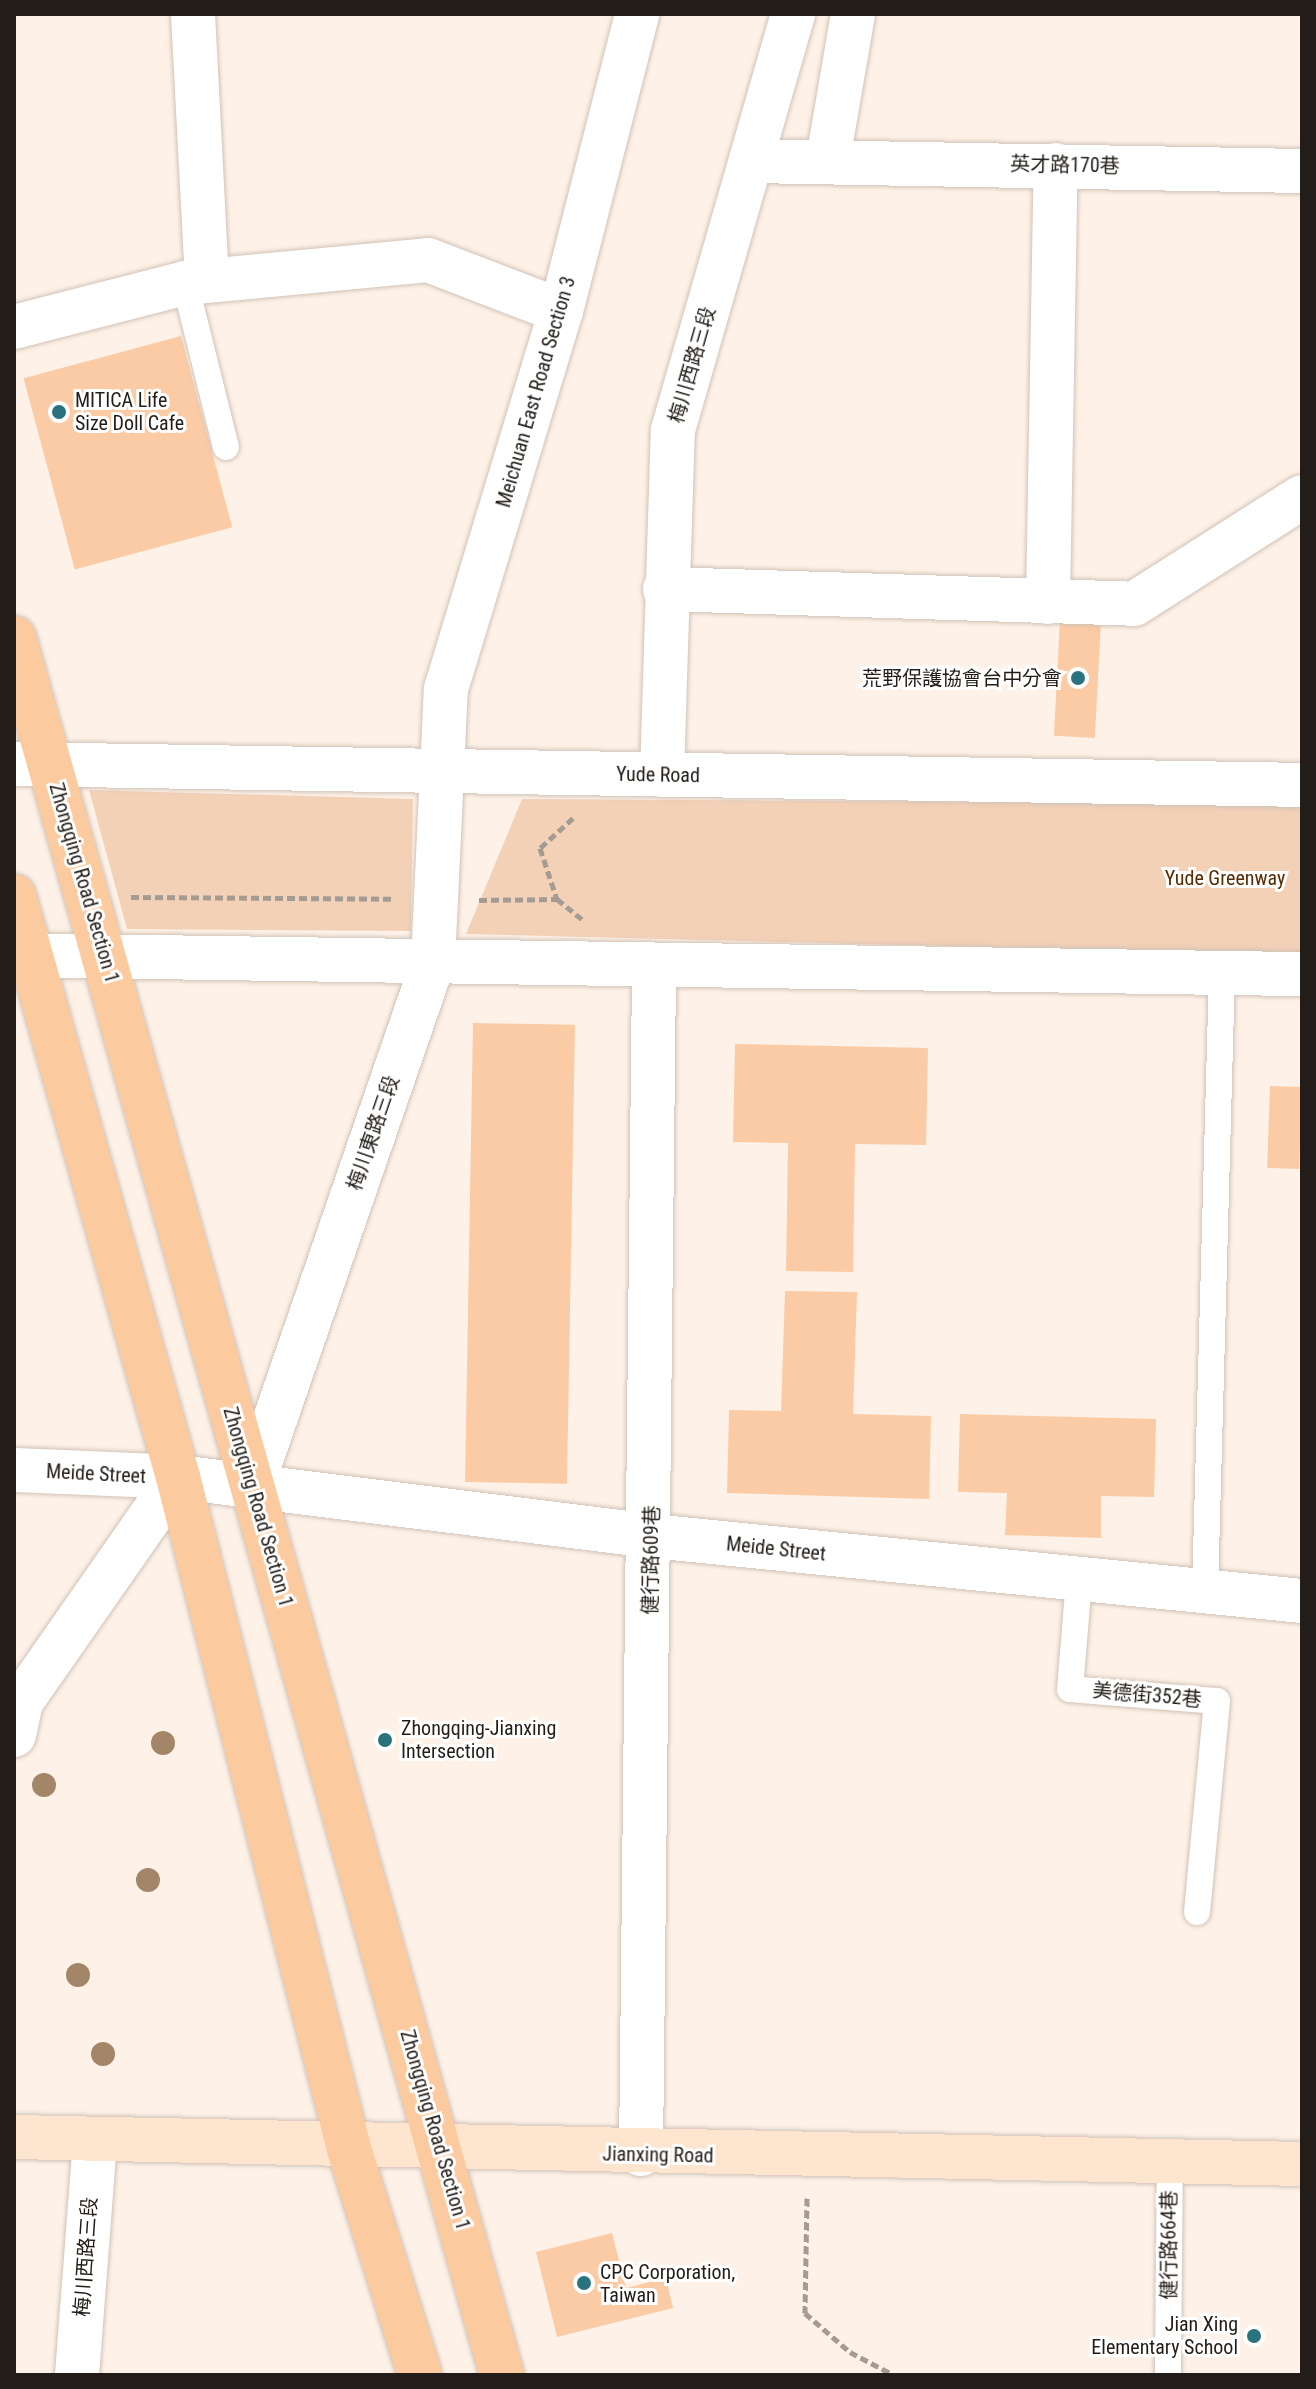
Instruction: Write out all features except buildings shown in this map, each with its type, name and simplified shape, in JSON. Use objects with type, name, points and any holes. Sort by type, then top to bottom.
[{"type":"main road","name":"Zhongqing Road Section 1","points":[[14,638],[32,765],[87,896],[105,956],[502,2375]]},
{"type":"main road","points":[[14,896],[22,955],[178,1477],[349,2149],[420,2375]]},
{"type":"street","points":[[193,14],[196,282]]},
{"type":"street","name":"Meichuan East Road Section 3","points":[[442,771],[446,689],[561,311],[637,14]]},
{"type":"street","name":"梅川西路三段","points":[[662,775],[665,589],[673,430],[793,14]]},
{"type":"street","points":[[828,159],[853,14]]},
{"type":"street","name":"英才路170巷","points":[[751,161],[828,159],[1302,171]]},
{"type":"street","points":[[1048,602],[1056,165]]},
{"type":"street","points":[[14,327],[196,282],[428,260],[561,311]]},
{"type":"street","points":[[665,589],[1134,604],[1302,497]]},
{"type":"street","name":"Yude Road","points":[[32,765],[1302,785]]},
{"type":"street","name":"梅川東路三段","points":[[252,1486],[433,962],[442,771]]},
{"type":"street","points":[[22,955],[1302,974]]},
{"type":"street","name":"健行路609巷","points":[[641,2154],[652,1536],[654,965]]},
{"type":"street","name":"Meide Street","points":[[14,1470],[178,1477],[652,1536],[1302,1601]]},
{"type":"street","points":[[14,1735],[21,1702],[178,1477]]},
{"type":"street","name":"Jianxing Road","points":[[14,2137],[442,2152],[1302,2164]]},
{"type":"street","name":"梅川西路三段","points":[[77,2375],[95,2140]]},
{"type":"lane","points":[[196,282],[226,447]]},
{"type":"lane","points":[[1205,1592],[1222,972]]},
{"type":"lane","name":"美德街352巷","points":[[1079,1580],[1070,1689],[1217,1701],[1197,1912]]},
{"type":"lane","name":"健行路664巷","points":[[1168,2375],[1170,2162]]},
{"type":"path","points":[[585,922],[557,899],[540,848],[572,818],[588,818]]},
{"type":"path","points":[[87,896],[436,901],[557,899]]},
{"type":"path","points":[[808,2157],[805,2313],[850,2352],[894,2375]]},
{"type":"green space","points":[[89,790],[413,799],[411,931],[127,929]]},
{"type":"green space","name":"Yude Greenway","points":[[522,799],[1302,804],[1302,955],[466,934]]},
{"type":"place","name":"MITICA Life Size Doll Cafe","points":[[59,412]]},
{"type":"place","name":"荒野保護協會台中分會","points":[[1078,678]]},
{"type":"place","name":"Zhongqing-Jianxing Intersection","points":[[385,1740]]},
{"type":"place","name":"CPC Corporation, Taiwan","points":[[584,2283]]},
{"type":"place","name":"Jian Xing Elementary School","points":[[1254,2336]]}]
